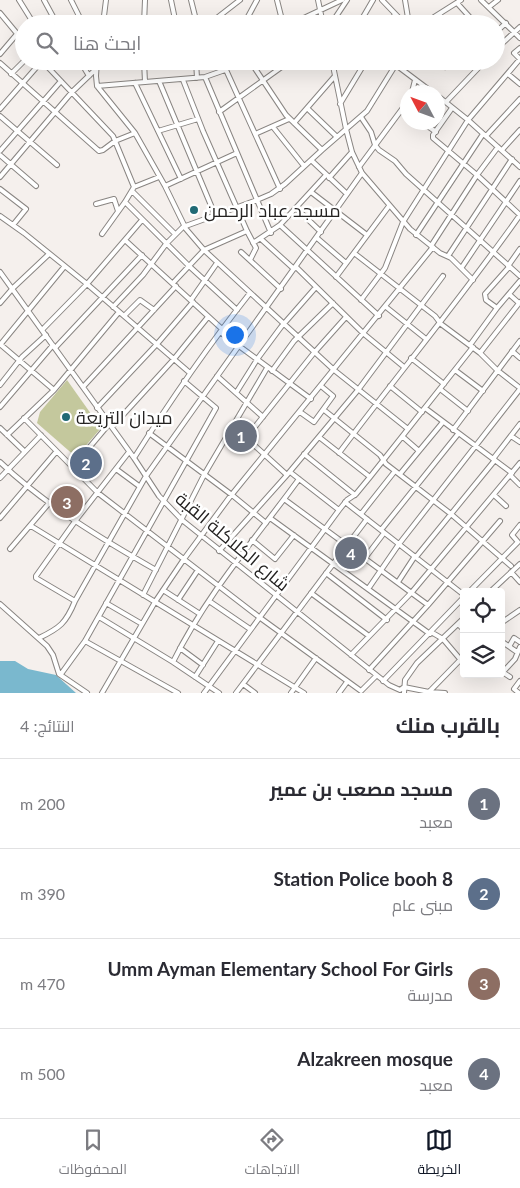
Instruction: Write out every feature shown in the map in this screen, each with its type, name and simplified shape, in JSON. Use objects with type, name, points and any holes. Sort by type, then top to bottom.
[{"type":"street","points":[[19,0],[28,15]]},
{"type":"street","points":[[44,0],[52,15]]},
{"type":"street","points":[[71,0],[79,15]]},
{"type":"street","points":[[104,15],[106,0]]},
{"type":"street","points":[[144,15],[145,0]]},
{"type":"street","points":[[171,0],[174,15]]},
{"type":"street","points":[[191,0],[195,15]]},
{"type":"street","points":[[221,15],[240,0]]},
{"type":"street","points":[[249,15],[257,0]]},
{"type":"street","points":[[277,0],[281,15]]},
{"type":"street","points":[[318,0],[322,15]]},
{"type":"street","points":[[312,15],[342,0]]},
{"type":"street","points":[[337,15],[347,0]]},
{"type":"street","points":[[364,15],[373,0]]},
{"type":"street","points":[[382,0],[395,14]]},
{"type":"street","points":[[405,0],[406,15]]},
{"type":"street","points":[[448,0],[457,3],[468,15]]},
{"type":"street","points":[[481,0],[498,15]]},
{"type":"street","points":[[489,7],[498,0]]},
{"type":"street","points":[[439,14],[457,3]]},
{"type":"street","points":[[1,16],[15,32]]},
{"type":"street","points":[[506,23],[520,38]]},
{"type":"street","points":[[505,40],[520,27]]},
{"type":"street","points":[[0,54],[15,36]]},
{"type":"street","points":[[361,300],[381,274],[404,222],[423,189],[468,120],[520,59],[514,54],[520,48]]},
{"type":"street","points":[[0,63],[99,151],[115,141],[135,134]]},
{"type":"street","points":[[11,74],[15,70]]},
{"type":"street","points":[[0,109],[34,70]]},
{"type":"street","points":[[51,70],[110,132],[133,189],[175,234]]},
{"type":"street","points":[[85,70],[89,76]]},
{"type":"street","points":[[0,177],[72,92],[95,70]]},
{"type":"street","points":[[96,70],[97,83],[135,134],[189,233],[217,263],[334,370],[408,429]]},
{"type":"street","points":[[144,70],[145,82]]},
{"type":"street","points":[[197,70],[197,78]]},
{"type":"street","points":[[97,83],[183,80],[205,77],[225,70],[280,188]]},
{"type":"street","points":[[256,70],[289,119],[322,150]]},
{"type":"street","points":[[219,112],[278,70]]},
{"type":"street","points":[[333,70],[352,152],[362,173],[416,235],[462,267],[473,280]]},
{"type":"street","points":[[340,104],[361,70]]},
{"type":"street","points":[[113,307],[152,264],[166,244],[185,225],[237,208],[280,188],[337,136],[361,117],[374,102],[393,70]]},
{"type":"street","points":[[404,70],[422,85]]},
{"type":"street","points":[[476,70],[446,102],[520,167]]},
{"type":"street","points":[[508,74],[520,84]]},
{"type":"street","points":[[205,77],[271,233]]},
{"type":"street","points":[[294,123],[334,77]]},
{"type":"street","points":[[183,80],[198,119],[256,248],[250,260]]},
{"type":"street","points":[[414,85],[415,80]]},
{"type":"street","points":[[36,186],[0,154],[61,81]]},
{"type":"street","points":[[159,81],[215,215]]},
{"type":"street","points":[[135,83],[180,179]]},
{"type":"street","points":[[416,235],[462,163],[484,135],[520,99]]},
{"type":"street","points":[[308,108],[337,136]]},
{"type":"street","points":[[339,453],[473,280],[520,215],[492,188],[433,138],[433,135],[452,108]]},
{"type":"street","points":[[359,167],[400,113]]},
{"type":"street","points":[[0,116],[57,165]]},
{"type":"street","points":[[361,117],[371,132],[375,145],[379,150],[395,161],[423,189],[520,276]]},
{"type":"street","points":[[158,131],[198,119]]},
{"type":"street","points":[[255,134],[289,119]]},
{"type":"street","points":[[273,127],[304,166]]},
{"type":"street","points":[[102,693],[162,590],[201,535],[379,316],[432,247],[477,175],[520,130]]},
{"type":"street","points":[[253,243],[271,233],[280,225],[352,152]]},
{"type":"street","points":[[165,186],[237,153]]},
{"type":"street","points":[[448,256],[512,159]]},
{"type":"street","points":[[311,160],[347,194]]},
{"type":"street","points":[[39,638],[63,625],[139,486],[362,173]]},
{"type":"street","points":[[102,234],[133,189],[159,177]]},
{"type":"street","points":[[462,267],[520,181]]},
{"type":"street","points":[[0,189],[26,209],[13,225]]},
{"type":"street","points":[[311,192],[367,236]]},
{"type":"street","points":[[96,204],[114,199],[118,211]]},
{"type":"street","points":[[125,202],[166,244],[237,310]]},
{"type":"street","points":[[336,277],[389,206]]},
{"type":"street","points":[[296,208],[321,232]]},
{"type":"street","points":[[0,216],[87,284],[190,373]]},
{"type":"street","points":[[42,330],[87,284],[126,241],[142,220]]},
{"type":"street","points":[[280,225],[379,316]]},
{"type":"street","points":[[83,387],[154,310],[204,250],[247,231]]},
{"type":"street","points":[[317,238],[346,264]]},
{"type":"street","points":[[261,239],[316,287],[364,334],[404,367]]},
{"type":"street","points":[[126,241],[238,346],[311,399]]},
{"type":"street","points":[[497,308],[485,298],[485,294],[509,266],[520,249]]},
{"type":"street","points":[[241,252],[281,289]]},
{"type":"street","points":[[354,252],[422,305],[439,322],[480,353],[497,370],[520,388],[399,544],[368,589]]},
{"type":"street","points":[[0,303],[49,254]]},
{"type":"street","points":[[0,407],[31,371],[142,255]]},
{"type":"street","points":[[97,408],[156,344],[192,301],[204,280],[217,263]]},
{"type":"street","points":[[54,390],[0,344],[64,267]]},
{"type":"street","name":"شارع الكلاكلة القبة","points":[[0,272],[130,452],[163,501],[182,520],[383,681],[400,690],[404,687],[445,693]]},
{"type":"street","points":[[220,551],[335,419],[443,276]]},
{"type":"street","points":[[204,693],[325,528],[345,502],[355,496],[403,437],[455,370],[497,308],[520,282]]},
{"type":"street","points":[[236,393],[284,323],[316,287]]},
{"type":"street","points":[[134,458],[184,381],[250,293]]},
{"type":"street","points":[[480,353],[520,302],[510,295]]},
{"type":"street","points":[[124,316],[140,300],[154,310]]},
{"type":"street","points":[[272,371],[298,336],[333,303]]},
{"type":"street","points":[[386,307],[426,339]]},
{"type":"street","points":[[7,435],[54,390],[119,312]]},
{"type":"street","points":[[72,468],[174,359],[208,317]]},
{"type":"street","points":[[246,438],[314,352],[346,317]]},
{"type":"street","points":[[0,384],[19,361],[46,335]]},
{"type":"street","points":[[453,430],[520,341]]},
{"type":"street","points":[[512,352],[520,358]]},
{"type":"street","points":[[411,358],[444,384]]},
{"type":"street","points":[[143,595],[204,475],[267,368]]},
{"type":"street","points":[[455,370],[483,391]]},
{"type":"street","points":[[217,376],[263,417]]},
{"type":"street","points":[[61,674],[85,641],[99,617],[216,408],[184,381]]},
{"type":"street","points":[[300,412],[313,422],[324,410],[334,396],[321,386]]},
{"type":"street","points":[[390,386],[494,460],[511,474],[520,485]]},
{"type":"street","points":[[440,389],[468,411]]},
{"type":"street","points":[[324,410],[380,455],[383,461],[395,471],[483,540],[511,566]]},
{"type":"street","points":[[24,418],[98,493],[280,633],[347,682],[363,691],[376,676]]},
{"type":"street","points":[[400,474],[443,422]]},
{"type":"street","points":[[398,582],[416,556],[494,460],[520,424]]},
{"type":"street","points":[[233,426],[264,456],[288,474],[299,479],[339,510]]},
{"type":"street","points":[[0,428],[24,451]]},
{"type":"street","points":[[149,433],[266,523]]},
{"type":"street","points":[[366,558],[416,486],[458,434]]},
{"type":"street","points":[[0,478],[41,435]]},
{"type":"street","points":[[511,436],[520,442]]},
{"type":"street","points":[[319,437],[370,477]]},
{"type":"street","points":[[403,437],[419,451]]},
{"type":"street","points":[[0,518],[56,452]]},
{"type":"street","points":[[76,602],[36,578],[58,543],[130,452]]},
{"type":"street","points":[[304,454],[355,496]]},
{"type":"street","points":[[0,462],[27,486],[50,502],[156,570]]},
{"type":"street","points":[[351,655],[368,636],[387,620],[412,592],[520,463]]},
{"type":"street","points":[[116,469],[139,486]]},
{"type":"street","points":[[361,514],[395,471]]},
{"type":"street","points":[[173,662],[200,614],[252,540],[299,479]]},
{"type":"street","points":[[494,495],[506,506]]},
{"type":"street","points":[[284,499],[428,605]]},
{"type":"street","points":[[10,549],[50,502]]},
{"type":"street","points":[[345,502],[460,592]]},
{"type":"street","points":[[270,518],[430,633],[443,639],[460,656]]},
{"type":"street","points":[[236,693],[296,611],[334,565],[368,519]]},
{"type":"street","points":[[369,670],[500,521]]},
{"type":"street","points":[[473,588],[518,541],[512,535],[520,525]]},
{"type":"street","points":[[31,526],[304,693]]},
{"type":"street","points":[[252,540],[275,559],[294,535]]},
{"type":"street","points":[[494,588],[520,564]]},
{"type":"street","points":[[178,600],[198,570]]},
{"type":"street","points":[[511,572],[520,582]]},
{"type":"street","points":[[326,573],[387,620]]},
{"type":"street","points":[[162,590],[200,614]]},
{"type":"street","points":[[311,593],[368,636]]},
{"type":"street","points":[[383,681],[460,600]]},
{"type":"street","points":[[209,601],[250,629]]},
{"type":"street","points":[[106,603],[142,624]]},
{"type":"street","points":[[0,604],[39,638],[53,656],[59,674],[87,693]]},
{"type":"street","points":[[505,621],[519,612]]},
{"type":"street","points":[[99,617],[173,662],[219,693]]},
{"type":"street","points":[[404,693],[406,680],[417,663],[458,624]]},
{"type":"street","points":[[510,645],[514,638],[520,642]]},
{"type":"street","points":[[85,641],[178,693]]},
{"type":"street","points":[[195,677],[218,641]]},
{"type":"street","points":[[505,643],[517,652]]},
{"type":"street","points":[[505,668],[514,659],[520,647]]},
{"type":"street","points":[[180,648],[203,665]]},
{"type":"street","points":[[291,693],[316,658]]},
{"type":"street","points":[[429,692],[460,660]]},
{"type":"street","points":[[505,673],[510,677]]},
{"type":"street","points":[[518,693],[514,689],[520,681]]},
{"type":"street","points":[[339,693],[347,682]]},
{"type":"street","points":[[243,684],[255,693]]},
{"type":"street","points":[[166,693],[170,688]]},
{"type":"green space","name":"ميدان التريعة","points":[[67,380],[101,428],[76,457],[37,423],[40,412]]},
{"type":"water","points":[[0,661],[15,661],[28,669],[56,675],[76,693],[0,693]]},
{"type":"place","name":"مسجد عباد الرحمن","points":[[194,210]]},
{"type":"place","name":"ميدان التريعة","points":[[66,417]]},
{"type":"place","name":"مسجد مصعب بن عمير","points":[[241,436]]},
{"type":"place","name":"8 Station Police booh","points":[[86,463]]},
{"type":"place","name":"Umm Ayman Elementary School For Girls","points":[[67,502]]},
{"type":"place","name":"Alzakreen mosque","points":[[351,553]]}]
